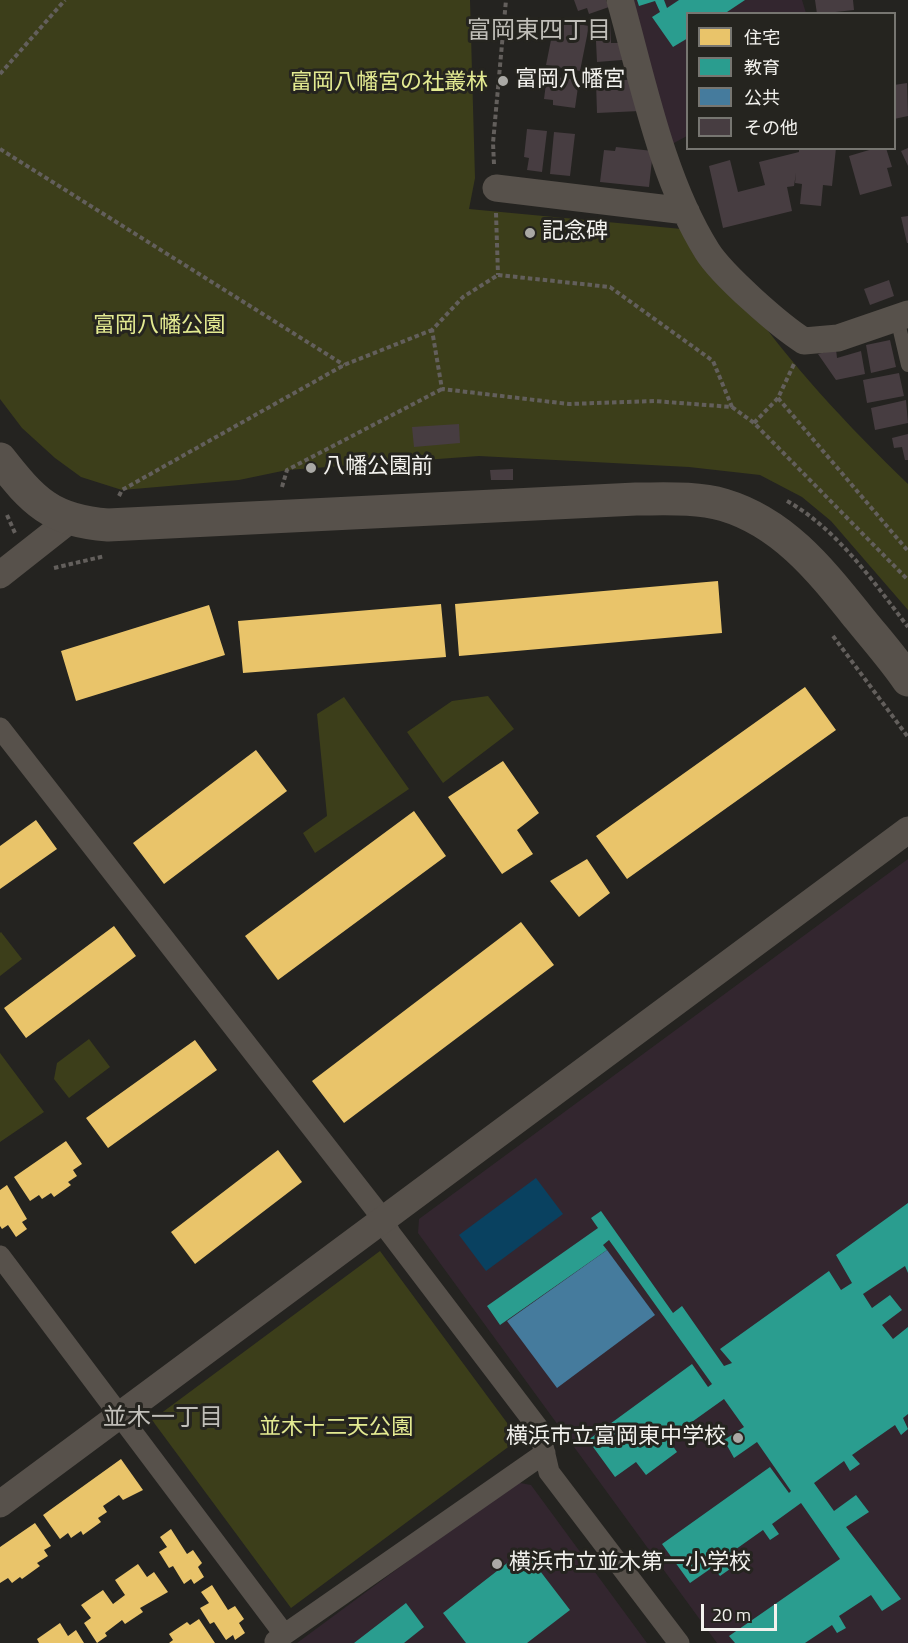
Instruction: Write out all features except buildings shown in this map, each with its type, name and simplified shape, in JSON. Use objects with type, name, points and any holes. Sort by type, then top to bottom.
[{"type":"street","points":[[620,0],[665,159],[686,211],[708,253],[754,301],[804,341],[837,338],[903,316]]},
{"type":"street","points":[[496,188],[686,211]]},
{"type":"street","points":[[0,459],[30,496],[46,508],[71,519],[108,525],[148,525],[636,499],[700,500],[724,505],[777,529],[820,568],[908,680]]},
{"type":"street","points":[[0,575],[71,519]]},
{"type":"street","points":[[0,728],[383,1219],[390,1233],[539,1429],[549,1472],[679,1643]]},
{"type":"street","points":[[0,1504],[118,1414],[908,830]]},
{"type":"street","points":[[0,1256],[118,1414],[278,1639],[545,1452]]},
{"type":"lane","points":[[903,316],[908,365]]},
{"type":"path","points":[[0,74],[65,0]]},
{"type":"path","points":[[493,143],[506,0]]},
{"type":"path","points":[[0,149],[344,365]]},
{"type":"path","points":[[117,502],[122,490],[344,365],[432,330],[463,297],[498,275],[610,287],[713,361],[732,407],[754,423],[908,580]]},
{"type":"path","points":[[432,330],[442,388]]},
{"type":"path","points":[[754,423],[778,398],[804,341]]},
{"type":"path","points":[[282,487],[287,470],[442,388],[569,404],[654,401],[732,407]]},
{"type":"path","points":[[778,398],[908,551]]},
{"type":"path","points":[[4,509],[21,546],[44,571],[106,556]]},
{"type":"path","points":[[826,627],[908,737]]},
{"type":"shaded area","points":[[630,0],[802,0],[806,12],[686,12],[686,137],[672,144]]},
{"type":"shaded area","name":"横浜市立富岡東中学校","points":[[908,859],[908,1643],[717,1643],[418,1233],[419,1219]]},
{"type":"shaded area","name":"横浜市立並木第一小学校","points":[[515,1482],[531,1485],[647,1643],[297,1643]]},
{"type":"green space","name":"富岡八幡公園","points":[[0,0],[470,0],[475,178],[469,209],[703,231],[741,294],[779,345],[841,417],[908,484],[908,610],[831,521],[802,497],[760,475],[689,467],[479,456],[287,470],[239,480],[122,490],[81,477],[55,458],[22,428],[0,399]]},
{"type":"green space","points":[[488,696],[514,729],[443,783],[407,732],[452,701]]},
{"type":"green space","points":[[344,697],[409,789],[315,853],[303,833],[327,816],[317,714]]},
{"type":"green space","points":[[0,933],[22,959],[0,976]]},
{"type":"green space","points":[[89,1039],[110,1067],[69,1098],[54,1079],[57,1063]]},
{"type":"green space","points":[[0,1053],[44,1112],[0,1142]]},
{"type":"green space","name":"並木十二天公園","points":[[380,1251],[519,1439],[291,1608],[152,1420]]},
{"type":"water","points":[[536,1178],[563,1214],[486,1271],[459,1235]]},
{"type":"place","name":"富岡八幡宮","points":[[503,81]]},
{"type":"place","name":"記念碑","points":[[530,233]]},
{"type":"place","name":"八幡公園前","points":[[311,468]]},
{"type":"place","name":"横浜市立富岡東中学校","points":[[738,1438]]},
{"type":"place","name":"横浜市立並木第一小学校","points":[[497,1564]]},
{"type":"district","name":"富岡東四丁目","points":[[539,32]]},
{"type":"district","name":"並木一丁目","points":[[163,1419]]},
{"type":"park label","name":"富岡八幡宮の社叢林","points":[[389,84]]}]
